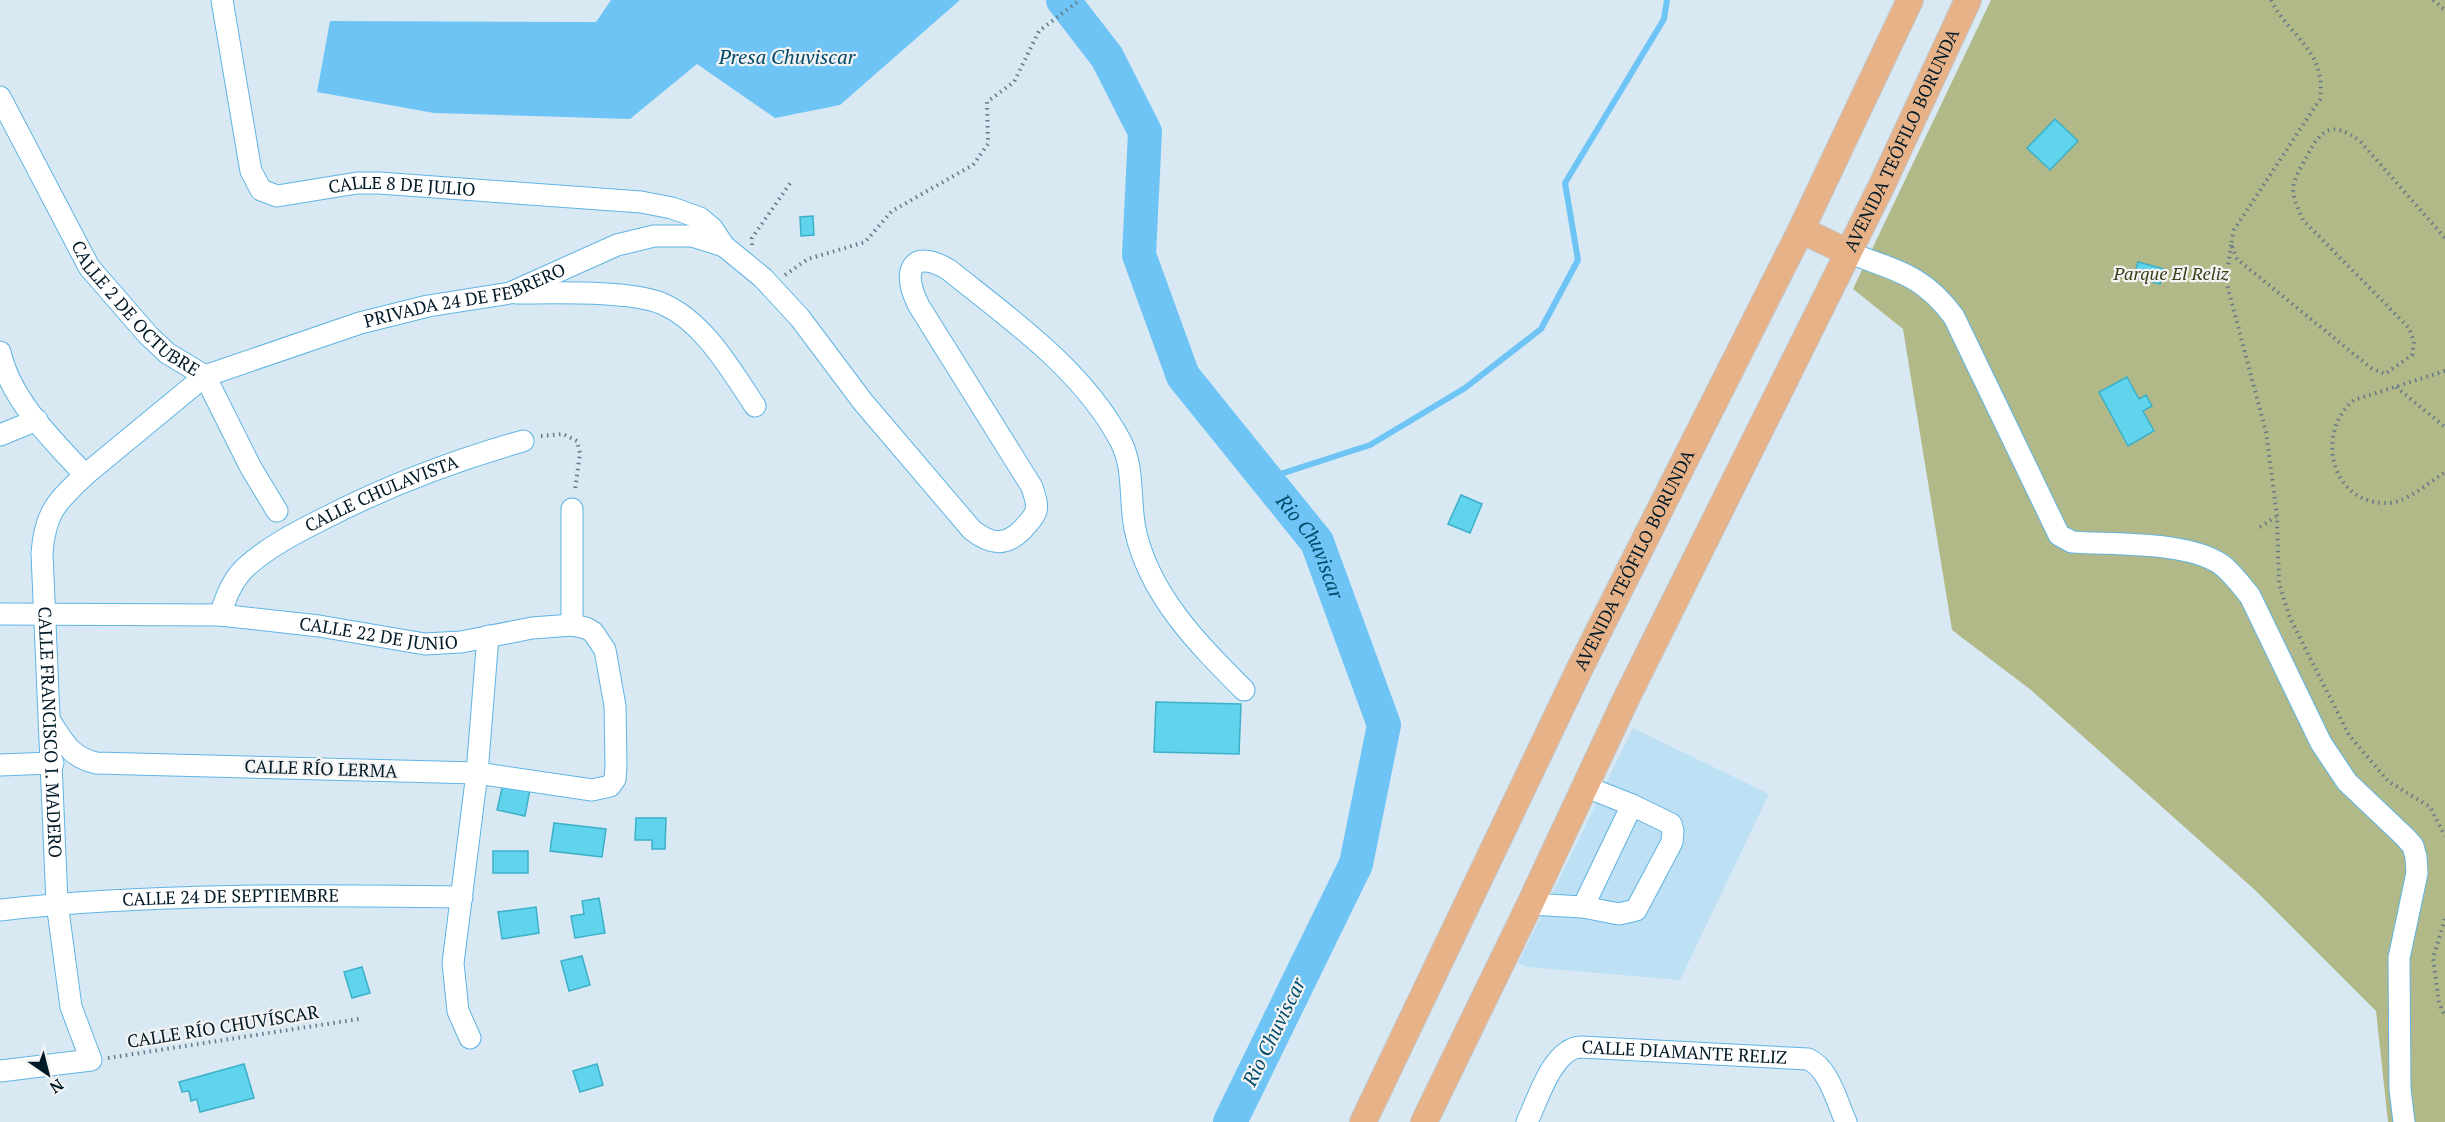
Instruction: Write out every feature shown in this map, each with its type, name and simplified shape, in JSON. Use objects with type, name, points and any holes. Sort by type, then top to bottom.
[{"type":"main road","name":"AVENIDA TEÓFILO BORUNDA","points":[[1363,1122],[1579,670],[1801,230],[1910,0]]},
{"type":"main road","name":"AVENIDA TEÓFILO BORUNDA","points":[[1424,1122],[1530,904],[1584,786],[1882,185],[1968,0]]},
{"type":"main road","points":[[1801,230],[1847,252]]},
{"type":"street","name":"CALLE 8 DE JULIO","points":[[222,0],[251,171],[256,183],[269,195],[293,195],[357,183],[379,183],[641,202],[672,208],[700,218],[712,228],[724,246]]},
{"type":"street","name":"CALLE 2 DE OCTUBRE","points":[[0,97],[89,267],[148,335],[167,353],[205,376],[251,468],[277,511]]},
{"type":"street","name":"PRIVADA 24 DE FEBRERO","points":[[205,376],[360,324],[428,306],[510,293],[617,245],[654,236],[692,236],[724,246]]},
{"type":"street","points":[[724,246],[764,278],[800,318],[863,402],[972,530],[993,542],[1002,543],[1015,537],[1030,521],[1036,510],[1032,487],[919,306],[908,280],[910,270],[928,261],[938,264],[973,289],[1040,346],[1087,393],[1121,442],[1131,476],[1135,530],[1163,595],[1194,641],[1244,690]]},
{"type":"street","points":[[1847,252],[1908,275],[1924,284],[1939,297],[1953,317],[2059,535],[2073,542],[2185,549],[2221,565],[2236,577],[2250,596],[2320,743],[2347,782],[2413,846],[2417,873],[2408,905],[2399,958],[2400,1089],[2404,1122]]},
{"type":"street","points":[[510,293],[642,298],[664,304],[690,321],[726,361],[754,406]]},
{"type":"street","points":[[0,352],[4,369],[18,397],[85,475]]},
{"type":"street","name":"CALLE FRANCISCO I. MADERO","points":[[91,1060],[71,1007],[57,903],[53,763],[42,553],[47,519],[55,506],[85,475],[205,376]]},
{"type":"street","points":[[0,435],[37,420]]},
{"type":"street","name":"CALLE CHULAVISTA","points":[[220,615],[228,593],[245,567],[293,534],[386,488],[451,462],[523,441]]},
{"type":"street","points":[[572,509],[572,625]]},
{"type":"street","name":"CALLE 22 DE JUNIO","points":[[0,614],[220,615],[319,626],[425,644],[488,636],[532,627],[572,625]]},
{"type":"street","name":"CALLE RÍO LERMA","points":[[50,721],[67,747],[81,760],[96,763],[477,773],[572,788],[601,789],[610,786],[615,779],[615,706],[605,650],[593,632],[572,625]]},
{"type":"street","points":[[470,1038],[458,1011],[453,963],[477,773],[488,636]]},
{"type":"street","points":[[0,765],[53,763]]},
{"type":"street","points":[[1530,904],[1583,907],[1619,914],[1636,910],[1672,842],[1671,824],[1632,805],[1584,786]]},
{"type":"street","points":[[1583,907],[1632,805]]},
{"type":"street","name":"CALLE 24 DE SEPTIEMBRE","points":[[0,910],[57,903],[305,895],[462,897]]},
{"type":"street","name":"CALLE DIAMANTE RELIZ","points":[[1527,1122],[1558,1057],[1569,1048],[1581,1047],[1808,1059],[1824,1072],[1846,1122]]},
{"type":"street","points":[[0,1071],[91,1060]]},
{"type":"path","points":[[808,259],[865,242],[891,211],[973,165],[988,144],[987,102],[1014,82],[1039,31],[1080,0]]},
{"type":"path","points":[[2271,0],[2319,65],[2322,82],[2320,99],[2234,230],[2226,281],[2266,432],[2277,516],[2279,584],[2290,618],[2349,735],[2388,781],[2430,807],[2445,836]]},
{"type":"path","points":[[2433,0],[2445,10]]},
{"type":"path","points":[[2231,244],[2237,258],[2371,368],[2385,374],[2412,355],[2414,342],[2409,328],[2303,220],[2296,203],[2293,187],[2317,136],[2330,130],[2345,130],[2360,141],[2445,238]]},
{"type":"path","points":[[765,218],[791,182]]},
{"type":"path","points":[[2445,371],[2354,400],[2345,407],[2331,439],[2333,459],[2339,478],[2351,490],[2366,499],[2384,503],[2399,500],[2445,472]]},
{"type":"path","points":[[2396,387],[2445,427]]},
{"type":"path","points":[[523,441],[563,434],[577,441],[580,453],[572,509]]},
{"type":"path","points":[[2260,527],[2277,516]]},
{"type":"path","points":[[2445,920],[2433,958],[2439,1003],[2445,1016]]},
{"type":"path","name":"CALLE RÍO CHUVÍSCAR","points":[[91,1060],[359,1019]]},
{"type":"shaded area","points":[[1633,728],[1769,794],[1680,980],[1528,967],[1518,963]]},
{"type":"green space","name":"Parque El Reliz","points":[[1991,0],[2445,0],[2445,1122],[2388,1122],[2376,1011],[2255,890],[2031,690],[1952,630],[1903,329],[1853,289]]},
{"type":"water","name":"Presa Chuviscar","points":[[611,0],[960,0],[840,105],[775,118],[697,64],[630,119],[434,113],[317,92],[330,21],[596,22]]},
{"type":"building","points":[[2055,119],[2078,141],[2050,170],[2027,148]]},
{"type":"building","points":[[813,216],[814,235],[801,236],[800,217]]},
{"type":"building","points":[[2138,262],[2164,269],[2160,284],[2134,277]]},
{"type":"building","points":[[2127,377],[2139,399],[2146,395],[2152,406],[2143,411],[2154,431],[2128,446],[2099,392]]},
{"type":"building","points":[[1461,495],[1482,504],[1470,533],[1448,524]]},
{"type":"building","points":[[1156,702],[1241,704],[1239,754],[1154,752]]},
{"type":"building","points":[[503,784],[530,789],[525,816],[497,810]]},
{"type":"building","points":[[636,818],[666,818],[665,849],[652,849],[652,840],[635,840]]},
{"type":"building","points":[[554,823],[606,829],[602,857],[550,851]]},
{"type":"building","points":[[493,851],[528,851],[528,873],[493,873]]},
{"type":"building","points":[[599,898],[605,933],[575,938],[571,916],[584,914],[582,901]]},
{"type":"building","points":[[536,907],[539,933],[502,939],[498,912]]},
{"type":"building","points":[[582,956],[590,985],[569,991],[561,961]]},
{"type":"building","points":[[362,967],[370,993],[352,998],[344,972]]},
{"type":"building","points":[[244,1064],[254,1098],[200,1112],[197,1099],[191,1101],[189,1091],[182,1092],[179,1082]]},
{"type":"building","points":[[597,1064],[603,1085],[580,1092],[573,1071]]},
{"type":"waterway","name":"Rio Chuviscar","points":[[1063,0],[1107,57],[1145,132],[1139,255],[1183,376],[1317,542],[1384,725],[1356,864],[1230,1122]]},
{"type":"waterway","points":[[1265,479],[1370,445],[1465,388],[1541,329],[1578,260],[1565,183],[1664,19],[1667,0]]}]
